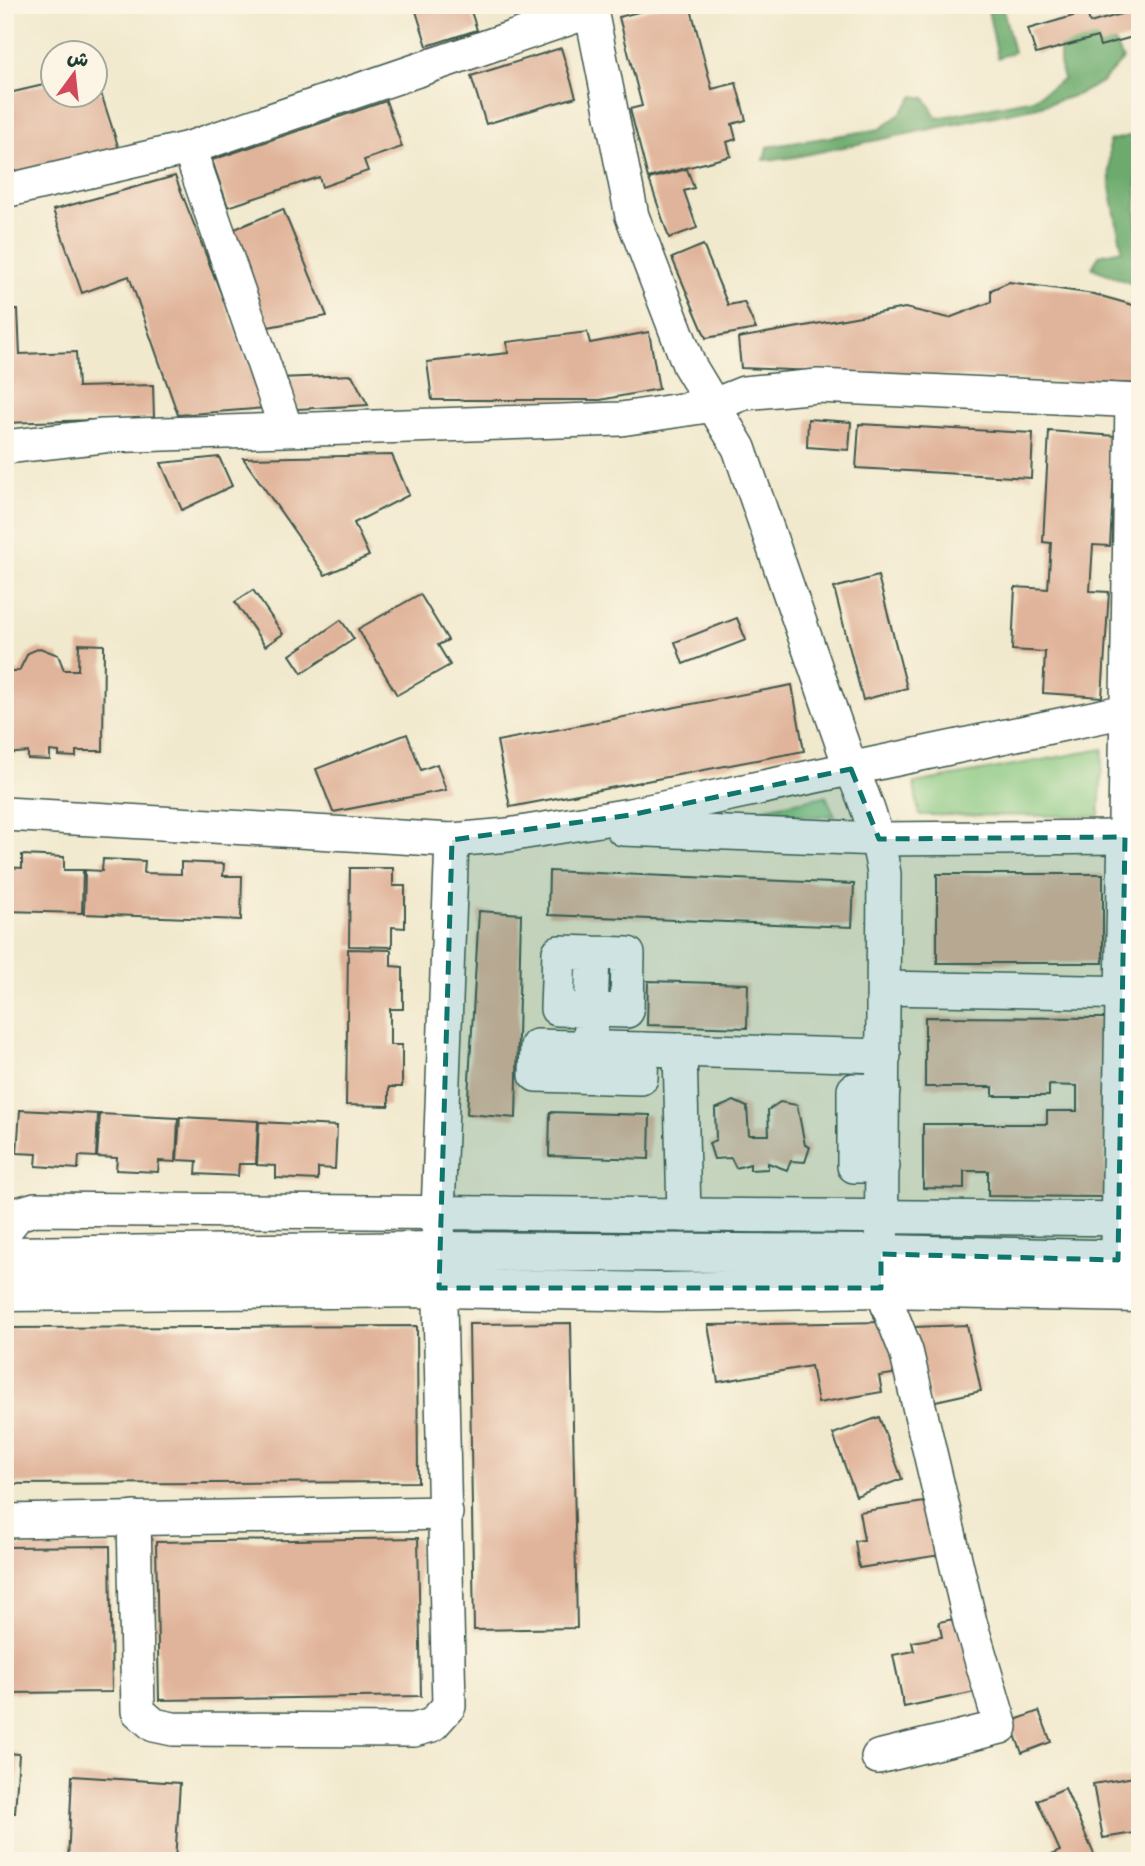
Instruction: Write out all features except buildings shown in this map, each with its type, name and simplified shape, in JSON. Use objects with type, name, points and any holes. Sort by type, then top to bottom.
[{"type":"street","points":[[5,191],[189,148],[591,8],[632,216],[689,365],[739,448],[851,769],[870,808],[884,874],[881,1271],[906,1351],[970,1622],[1001,1727],[878,1757]]},
{"type":"street","points":[[189,148],[286,429]]},
{"type":"street","points":[[5,447],[103,436],[621,419],[714,405],[744,393],[818,386],[1136,401],[1133,708],[1125,837],[1131,993],[1129,1260],[881,1271],[659,1292],[439,1269],[5,1255]]},
{"type":"street","points":[[5,814],[453,840],[631,815],[1133,708]]},
{"type":"street","points":[[554,826],[878,839],[1125,837]]},
{"type":"street","points":[[134,1518],[138,1711],[154,1726],[173,1729],[414,1730],[432,1725],[449,1706],[438,1213],[453,840]]},
{"type":"street","points":[[593,953],[559,952],[557,1009],[592,1010],[571,1057],[561,1097],[641,1099],[641,1064]]},
{"type":"street","points":[[884,988],[1131,993]]},
{"type":"street","points":[[571,1057],[641,1064],[680,1051],[884,1056]]},
{"type":"street","points":[[680,1051],[684,1214]]},
{"type":"street","points":[[5,1230],[18,1214],[34,1209],[1129,1219]]},
{"type":"street","points":[[5,1292],[439,1269]]},
{"type":"street","points":[[881,1271],[1140,1293]]},
{"type":"street","points":[[5,1521],[446,1513]]},
{"type":"highlighted area","points":[[851,769],[879,839],[1125,837],[1118,1260],[881,1254],[881,1288],[439,1288],[452,840],[630,815]]},
{"type":"green space","points":[[987,5],[1002,5],[1014,52],[998,58]]},
{"type":"green space","points":[[1109,34],[1123,59],[1102,82],[1079,94],[1038,107],[790,158],[764,160],[767,147],[880,129],[900,114],[914,96],[925,98],[937,118],[1033,99],[1064,79],[1060,65],[1060,35]]},
{"type":"green space","points":[[1140,133],[1136,210],[1140,287],[1092,268],[1099,255],[1122,250],[1110,187],[1109,141]]},
{"type":"green space","points":[[1103,749],[1099,816],[919,815],[914,783]]},
{"type":"green space","points":[[826,796],[835,816],[725,816]]}]
